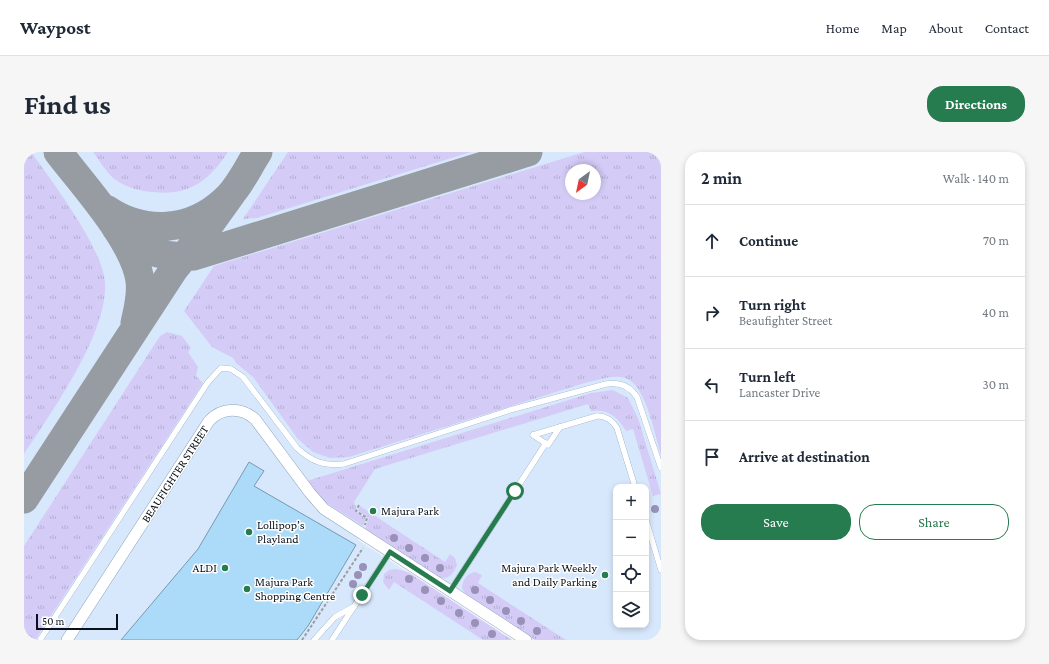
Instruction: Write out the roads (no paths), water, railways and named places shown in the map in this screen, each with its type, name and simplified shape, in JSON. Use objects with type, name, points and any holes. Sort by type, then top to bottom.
[{"type":"street","name":"BEAUFIGHTER STREET","points":[[67,640],[209,421],[217,414],[227,410],[242,411],[255,419],[319,504],[526,640]]},
{"type":"lane","points":[[40,640],[208,382],[221,368],[231,369],[243,377],[297,448],[307,457],[318,463],[331,465],[344,464],[510,410],[606,384],[619,384],[632,391],[637,398],[661,468]]},
{"type":"lane","points":[[547,444],[533,435],[600,415],[613,422],[617,428],[634,484]]},
{"type":"lane","points":[[450,591],[560,426]]},
{"type":"lane","points":[[649,530],[661,570]]},
{"type":"lane","points":[[332,640],[390,552]]},
{"type":"lane","points":[[314,640],[335,617],[353,607]]},
{"type":"place","name":"Majura Park","points":[[373,511]]},
{"type":"place","name":"Lollipop’s Playland","points":[[249,532]]},
{"type":"place","name":"ALDI","points":[[225,568]]},
{"type":"place","name":"Majura Park Weekly and Daily Parking","points":[[605,575]]},
{"type":"place","name":"Majura Park Shopping Centre","points":[[247,589]]}]
